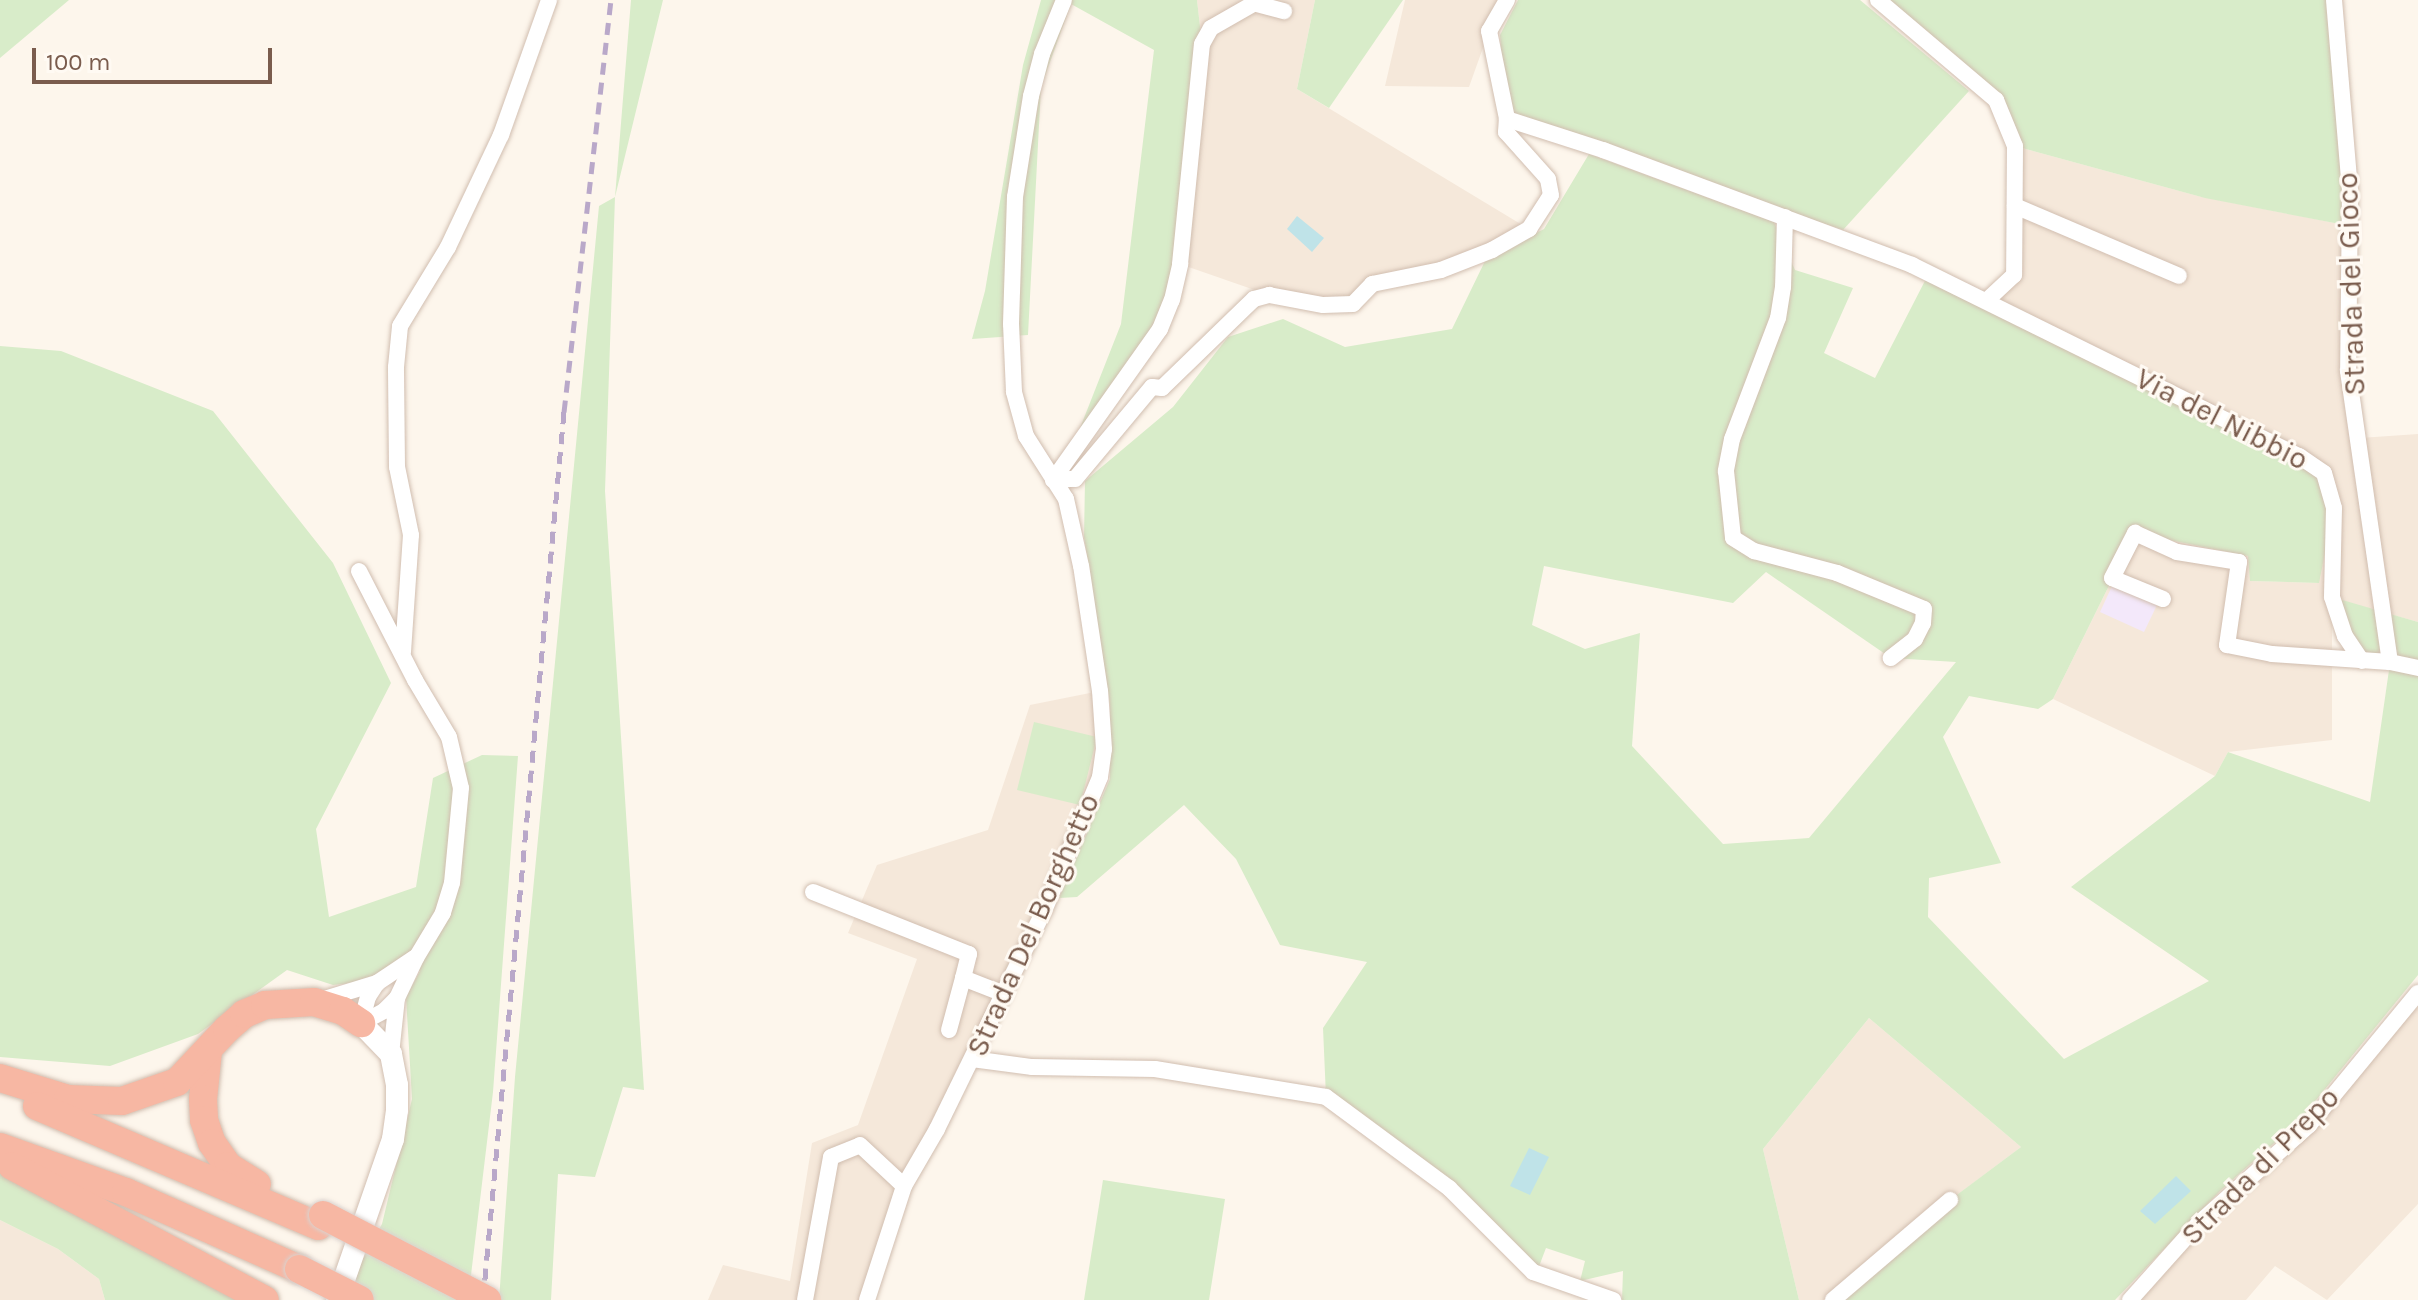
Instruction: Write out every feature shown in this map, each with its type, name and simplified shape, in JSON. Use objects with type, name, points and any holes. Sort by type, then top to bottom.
[{"type":"highway","points":[[0,1078],[68,1099],[122,1101],[177,1082],[244,1014],[265,1005],[314,1002],[343,1011],[361,1023]]},
{"type":"highway","points":[[208,1051],[204,1120],[212,1143],[228,1166],[459,1300]]},
{"type":"highway","points":[[0,1091],[321,1220],[487,1300]]},
{"type":"highway","points":[[0,1147],[126,1192],[299,1269],[360,1300]]},
{"type":"highway","points":[[0,1161],[265,1300]]},
{"type":"main road","points":[[337,1300],[393,1139],[397,1085],[391,1054],[361,1023]]},
{"type":"street","points":[[403,652],[411,535],[397,467],[396,367],[400,326],[448,247],[501,135],[549,0]]},
{"type":"street","name":"Strada Del Borghetto","points":[[867,1300],[904,1186],[972,1059],[1044,911],[1100,777],[1104,749],[1100,691],[1081,566],[1066,499],[1026,436],[1014,392],[1011,324],[1015,197],[1031,96],[1042,54],[1064,0]]},
{"type":"street","points":[[1053,480],[1075,479],[1152,387],[1162,388],[1236,312],[1254,299],[1269,295],[1323,305],[1353,304],[1372,284],[1441,270],[1492,250],[1529,229],[1551,195],[1548,179],[1506,132],[1507,119],[1489,31],[1507,0]]},
{"type":"street","points":[[1878,0],[1996,100],[2015,146],[2014,275],[1987,300]]},
{"type":"street","name":"Strada del Gioco","points":[[2335,0],[2350,191],[2348,371],[2390,662]]},
{"type":"street","points":[[1053,480],[1160,329],[1172,300],[1180,264],[1202,44],[1211,28],[1259,2],[1284,11]]},
{"type":"street","name":"Via del Nibbio","points":[[1507,119],[1912,265],[2299,456],[2324,473],[2334,508],[2332,597],[2345,636],[2362,661]]},
{"type":"street","points":[[2015,206],[2179,276]]},
{"type":"street","points":[[1785,217],[1783,287],[1778,318],[1732,439],[1726,471],[1733,538],[1754,551],[1837,573],[1924,609],[1923,623],[1915,639],[1891,658]]},
{"type":"street","points":[[2163,599],[2112,578],[2135,533],[2177,552],[2239,562],[2227,645],[2272,654],[2390,662],[2418,668]]},
{"type":"street","points":[[359,571],[449,737],[461,788],[452,883],[443,913],[397,998],[391,1054]]},
{"type":"street","points":[[813,892],[969,954],[949,1030]]},
{"type":"street","points":[[314,1002],[377,983],[416,958]]},
{"type":"street","points":[[963,978],[1004,994]]},
{"type":"street","points":[[361,1023],[368,997],[377,983]]},
{"type":"street","name":"Strada di Prepo","points":[[2130,1300],[2198,1224],[2309,1125],[2418,993]]},
{"type":"street","points":[[361,1023],[384,1011],[397,998]]},
{"type":"street","points":[[972,1059],[1032,1067],[1155,1069],[1326,1097],[1449,1188],[1533,1272],[1613,1300]]},
{"type":"street","points":[[805,1300],[831,1157],[860,1145],[904,1186]]},
{"type":"street","points":[[1833,1300],[1950,1200]]},
{"type":"shaded area","points":[[1197,0],[1315,0],[1297,89],[1529,229],[1492,250],[1372,284],[1353,304],[1269,295],[1180,264],[1202,44]]},
{"type":"shaded area","points":[[1405,0],[1507,0],[1489,31],[1469,87],[1385,86]]},
{"type":"shaded area","points":[[2015,146],[2198,196],[2350,226],[2348,371],[2360,438],[2418,434],[2418,622],[2332,598],[2332,740],[2228,752],[2215,776],[2053,699],[2135,533],[2249,556],[2250,581],[2319,583],[1987,300],[2014,275]]},
{"type":"shaded area","points":[[2113,584],[2157,605],[2144,632],[2100,612]]},
{"type":"shaded area","points":[[1100,691],[1100,777],[904,1186],[867,1300],[708,1300],[723,1265],[790,1281],[812,1143],[858,1125],[917,959],[848,933],[877,865],[988,830],[1030,705]]},
{"type":"shaded area","points":[[2418,993],[2418,1204],[2327,1300],[2275,1266],[2246,1300],[2130,1300],[2309,1124]]},
{"type":"shaded area","points":[[1869,1018],[2021,1147],[1876,1256],[1830,1300],[1799,1300],[1763,1149]]},
{"type":"shaded area","points":[[0,1220],[58,1249],[99,1279],[105,1300],[0,1300]]},
{"type":"green space","points":[[0,0],[69,0],[0,58]]},
{"type":"green space","points":[[631,0],[663,0],[615,197]]},
{"type":"green space","points":[[1041,0],[1197,0],[1202,44],[1172,300],[1067,461],[1121,324],[1154,50],[1071,4],[1041,87],[1028,335],[972,339],[985,291],[1023,65]]},
{"type":"green space","points":[[1315,0],[1403,0],[1329,108],[1297,89]]},
{"type":"green space","points":[[1518,0],[1860,0],[1969,91],[1843,230],[1506,116],[1500,35]]},
{"type":"green space","points":[[1878,0],[2334,0],[2350,226],[2205,198],[2015,146],[1995,100]]},
{"type":"green space","points":[[1589,154],[1774,222],[1795,270],[1853,288],[1824,353],[1875,378],[1929,273],[2324,473],[2334,508],[2319,583],[2250,581],[2248,556],[2135,533],[2053,699],[2038,709],[1969,696],[1943,737],[2001,863],[1929,878],[1928,917],[2064,1059],[2209,981],[2071,887],[2215,776],[2228,752],[2370,802],[2390,663],[2362,661],[2332,597],[2418,622],[2418,975],[2299,1121],[2221,1190],[2115,1300],[1833,1300],[1950,1200],[2021,1147],[1869,1018],[1763,1149],[1799,1300],[1622,1300],[1623,1271],[1580,1281],[1585,1261],[1546,1248],[1538,1269],[1326,1097],[1323,1028],[1367,962],[1280,945],[1236,859],[1184,805],[1077,897],[1059,898],[1110,779],[1110,704],[1084,537],[1085,481],[1173,407],[1228,337],[1283,319],[1345,347],[1452,329],[1486,259],[1544,229]],"holes":[[[1544,566],[1733,603],[1766,572],[1891,658],[1956,662],[1809,838],[1723,844],[1632,746],[1640,633],[1585,649],[1532,625]]]},
{"type":"green space","points":[[615,197],[605,491],[644,1090],[623,1087],[595,1177],[558,1174],[551,1300],[499,1300],[515,1077],[599,206]]},
{"type":"green space","points":[[0,346],[61,351],[213,411],[333,563],[391,683],[316,829],[329,917],[416,887],[433,778],[482,755],[518,756],[493,1092],[471,1275],[472,1300],[352,1300],[354,1275],[382,1224],[412,1099],[406,997],[420,971],[402,959],[368,981],[333,985],[287,970],[198,1034],[110,1066],[0,1057]]},
{"type":"green space","points":[[1034,722],[1097,737],[1080,805],[1017,790]]},
{"type":"green space","points":[[0,1168],[245,1300],[105,1300],[99,1279],[58,1249],[0,1220]]},
{"type":"green space","points":[[1103,1180],[1225,1199],[1209,1300],[1084,1300]]},
{"type":"water","points":[[1297,216],[1324,238],[1312,252],[1287,229]]},
{"type":"water","points":[[1529,1148],[1549,1157],[1530,1195],[1510,1186]]},
{"type":"water","points":[[2176,1176],[2191,1191],[2155,1224],[2140,1211]]},
{"type":"railway","points":[[483,1300],[564,412],[611,0]]}]
